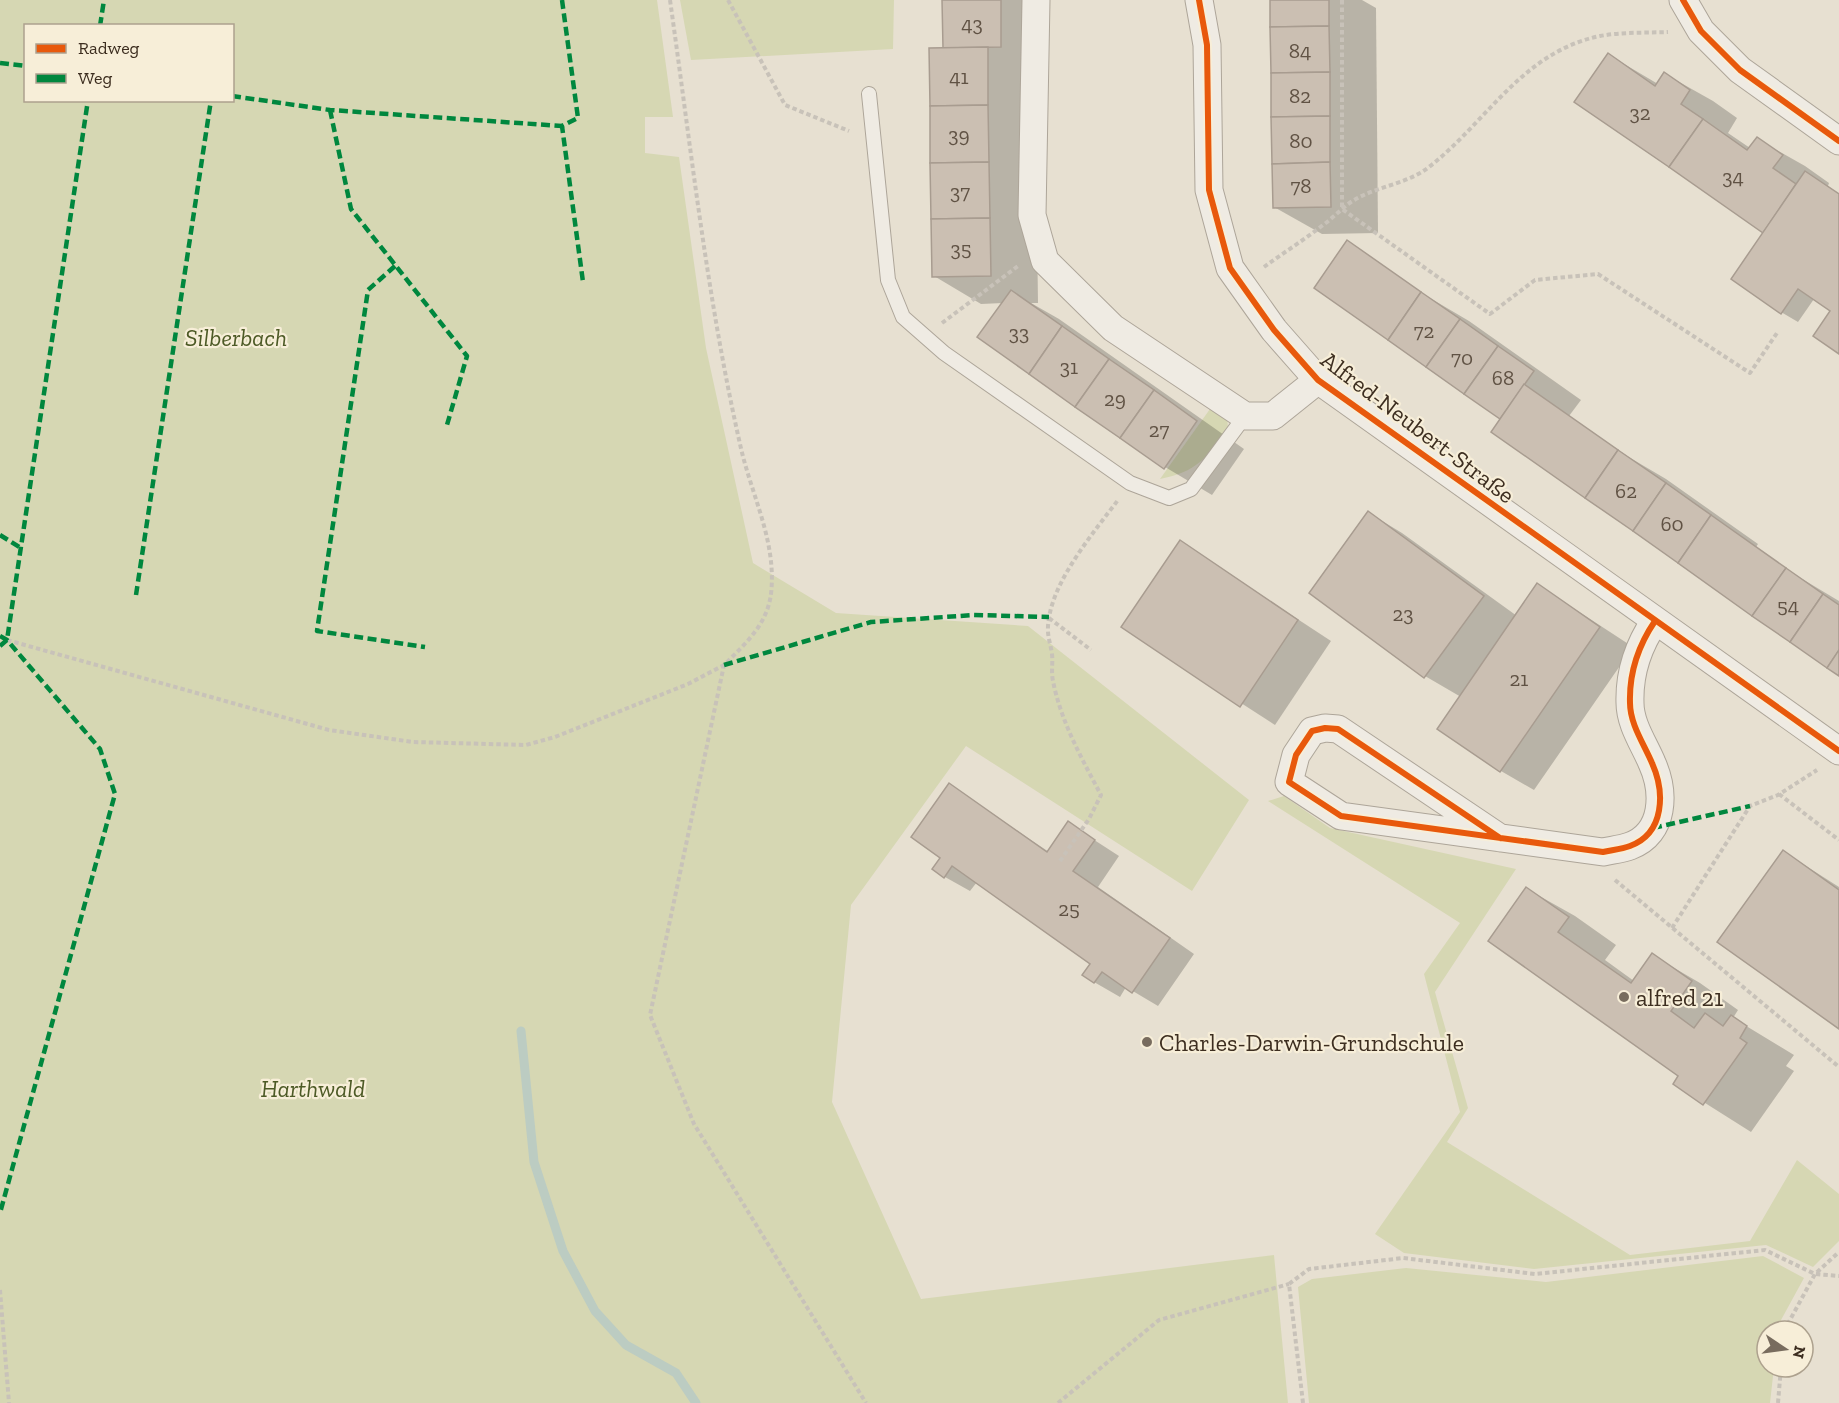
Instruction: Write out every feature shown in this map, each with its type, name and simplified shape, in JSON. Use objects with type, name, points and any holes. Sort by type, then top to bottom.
[{"type":"street","points":[[1036,0],[1032,215],[1045,261],[1113,328],[1245,416]]},
{"type":"street","name":"Alfred-Neubert-Straße","points":[[1199,0],[1206,45],[1209,190],[1230,268],[1275,330],[1318,380],[1839,751]]},
{"type":"street","points":[[1683,0],[1701,32],[1740,70],[1839,141]]},
{"type":"street","name":"Alfred-Neubert-Straße","points":[[1245,416],[1273,416],[1318,380]]},
{"type":"street","points":[[1500,838],[1338,729],[1325,728],[1312,731],[1296,755],[1289,782],[1341,816],[1500,838],[1578,848],[1603,852],[1632,845],[1653,828],[1660,810],[1661,800],[1656,774],[1637,731],[1629,704],[1637,650],[1655,621]]},
{"type":"lane","points":[[869,94],[888,280],[903,317],[944,353],[1130,483],[1169,498],[1191,489],[1245,416]]},
{"type":"path","points":[[7,640],[329,730],[414,742],[526,745],[555,737],[677,689],[724,665],[757,632],[770,597],[772,554],[738,434],[707,261],[670,0]]},
{"type":"path","points":[[728,0],[785,105],[872,141]]},
{"type":"path","points":[[1342,0],[1342,209]]},
{"type":"path","points":[[1230,268],[1257,272],[1342,209],[1367,194],[1411,178],[1428,167],[1455,145],[1506,88],[1530,69],[1563,49],[1599,36],[1701,32]]},
{"type":"path","points":[[1342,209],[1490,314],[1534,280],[1598,274],[1750,374],[1777,333]]},
{"type":"path","points":[[925,336],[1041,248]]},
{"type":"path","points":[[1060,861],[1089,819],[1101,795],[1071,737],[1060,708],[1053,680],[1052,651],[1047,644],[1049,617],[1071,568],[1120,497]]},
{"type":"path","points":[[1049,617],[1090,650]]},
{"type":"path","points":[[724,665],[650,1015],[694,1124],[866,1403]]},
{"type":"path","points":[[1672,928],[1750,806],[1779,794],[1819,769]]},
{"type":"path","points":[[1779,794],[1839,840]]},
{"type":"path","points":[[1578,848],[1839,1066]]},
{"type":"path","points":[[1058,1403],[1159,1320],[1289,1284],[1309,1269],[1403,1258],[1535,1274],[1765,1250],[1815,1274],[1839,1276]]},
{"type":"path","points":[[1791,1319],[1815,1274],[1839,1252]]},
{"type":"path","points":[[1289,1284],[1303,1403]]},
{"type":"path","points":[[0,1290],[9,1403]]},
{"type":"path","points":[[1778,1403],[1780,1379]]},
{"type":"green space","points":[[0,0],[657,0],[673,117],[645,117],[645,153],[679,157],[706,348],[753,563],[836,613],[1028,626],[1249,800],[1192,891],[966,746],[851,905],[832,1102],[921,1299],[1274,1255],[1288,1403],[0,1403]]},
{"type":"green space","points":[[680,0],[894,0],[893,49],[691,60]]},
{"type":"green space","points":[[1215,402],[1227,415],[1228,429],[1207,456],[1192,468],[1160,479]]},
{"type":"green space","points":[[1284,796],[1330,828],[1516,869],[1435,992],[1468,1108],[1447,1142],[1630,1255],[1750,1241],[1797,1160],[1839,1194],[1839,1241],[1813,1267],[1766,1245],[1534,1269],[1404,1253],[1375,1234],[1460,1112],[1424,974],[1460,923],[1268,801]]},
{"type":"green space","points":[[1763,1256],[1804,1278],[1782,1319],[1755,1319],[1755,1379],[1773,1379],[1770,1403],[1309,1403],[1298,1287],[1312,1279],[1406,1268],[1546,1282]]},
{"type":"building","points":[[942,0],[1001,0],[1001,47],[943,48]]},
{"type":"building","points":[[1270,0],[1329,0],[1329,26],[1270,27]]},
{"type":"building","points":[[1329,26],[1330,72],[1271,73],[1270,27]]},
{"type":"building","points":[[988,47],[988,105],[930,106],[929,48]]},
{"type":"building","points":[[1608,53],[1655,86],[1664,72],[1690,90],[1681,104],[1703,119],[1669,167],[1574,102]]},
{"type":"building","points":[[1330,72],[1330,116],[1271,117],[1271,73]]},
{"type":"building","points":[[988,105],[989,162],[930,163],[930,106]]},
{"type":"building","points":[[1330,116],[1330,162],[1272,164],[1271,117]]},
{"type":"building","points":[[1703,119],[1747,150],[1757,137],[1783,155],[1773,168],[1796,184],[1763,233],[1669,167]]},
{"type":"building","points":[[989,162],[990,218],[931,219],[930,163]]},
{"type":"building","points":[[1330,162],[1331,207],[1273,208],[1272,164]]},
{"type":"building","points":[[1805,171],[1839,194],[1839,354],[1813,336],[1830,311],[1798,289],[1781,314],[1731,279]]},
{"type":"building","points":[[990,218],[991,276],[932,277],[931,219]]},
{"type":"building","points":[[1347,240],[1421,292],[1388,340],[1314,288]]},
{"type":"building","points":[[1011,290],[1062,326],[1029,374],[977,337]]},
{"type":"building","points":[[1421,292],[1460,319],[1426,367],[1388,340]]},
{"type":"building","points":[[1460,319],[1498,346],[1464,394],[1426,367]]},
{"type":"building","points":[[1062,326],[1109,359],[1075,407],[1029,374]]},
{"type":"building","points":[[1498,346],[1534,371],[1500,419],[1464,394]]},
{"type":"building","points":[[1109,359],[1154,390],[1120,438],[1075,407]]},
{"type":"building","points":[[1524,384],[1618,450],[1585,498],[1491,432]]},
{"type":"building","points":[[1154,390],[1197,421],[1164,469],[1120,438]]},
{"type":"building","points":[[1618,450],[1666,483],[1633,531],[1585,498]]},
{"type":"building","points":[[1666,483],[1711,515],[1678,563],[1633,531]]},
{"type":"building","points":[[1368,511],[1484,596],[1424,678],[1309,593]]},
{"type":"building","points":[[1711,515],[1786,568],[1752,616],[1678,563]]},
{"type":"building","points":[[1180,540],[1298,620],[1240,707],[1121,627]]},
{"type":"building","points":[[1786,568],[1823,594],[1790,642],[1752,616]]},
{"type":"building","points":[[1537,583],[1600,627],[1500,772],[1437,729]]},
{"type":"building","points":[[1823,594],[1839,605],[1839,650],[1827,668],[1790,642]]},
{"type":"building","points":[[1839,650],[1839,676],[1827,668]]},
{"type":"building","points":[[949,783],[1047,852],[1068,821],[1095,840],[1073,871],[1170,938],[1132,993],[1102,972],[1094,983],[1082,975],[1090,964],[952,866],[944,878],[932,869],[940,858],[911,837]]},
{"type":"building","points":[[1783,850],[1839,890],[1839,1029],[1717,942]]},
{"type":"building","name":"alfred 21","points":[[1526,887],[1569,917],[1558,932],[1631,983],[1652,953],[1692,981],[1671,1011],[1694,1028],[1705,1013],[1723,1026],[1731,1015],[1747,1026],[1740,1038],[1747,1043],[1703,1105],[1673,1084],[1678,1076],[1488,941]]},
{"type":"waterway","points":[[521,1031],[534,1162],[563,1251],[595,1311],[626,1345],[676,1373],[696,1403]]},
{"type":"marked path","points":[[100,24],[104,0]]},
{"type":"marked path","points":[[562,0],[578,118],[562,126],[583,282]]},
{"type":"marked path","points":[[0,63],[24,66]]},
{"type":"marked path","points":[[234,96],[330,110],[562,126]]},
{"type":"marked path","points":[[0,646],[7,640],[88,102]]},
{"type":"marked path","points":[[136,595],[211,102]]},
{"type":"marked path","points":[[330,110],[351,209],[467,356],[447,425]]},
{"type":"marked path","points":[[395,266],[368,290],[317,631],[425,647]]},
{"type":"marked path","points":[[0,535],[21,548]]},
{"type":"marked path","points":[[724,665],[871,622],[974,615],[1049,617]]},
{"type":"marked path","points":[[0,636],[7,640],[100,749],[115,794],[0,1213]]},
{"type":"marked path","points":[[1653,828],[1750,806]]},
{"type":"cycle path","points":[[1199,0],[1207,45],[1209,190],[1230,268],[1274,330],[1318,380],[1839,751]]},
{"type":"cycle path","points":[[1683,0],[1701,31],[1740,70],[1839,141]]},
{"type":"cycle path","points":[[1500,838],[1338,729],[1325,728],[1312,731],[1296,755],[1289,782],[1341,816],[1603,852],[1630,846],[1642,840],[1650,832],[1659,810],[1659,786],[1656,774],[1635,726],[1630,703],[1631,681],[1636,660],[1655,621]]},
{"type":"place","name":"alfred 21","points":[[1624,997]]},
{"type":"place","name":"Charles-Darwin-Grundschule","points":[[1147,1042]]},
{"type":"park label","name":"Silberbach","points":[[236,337]]},
{"type":"park label","name":"Harthwald","points":[[313,1088]]}]
